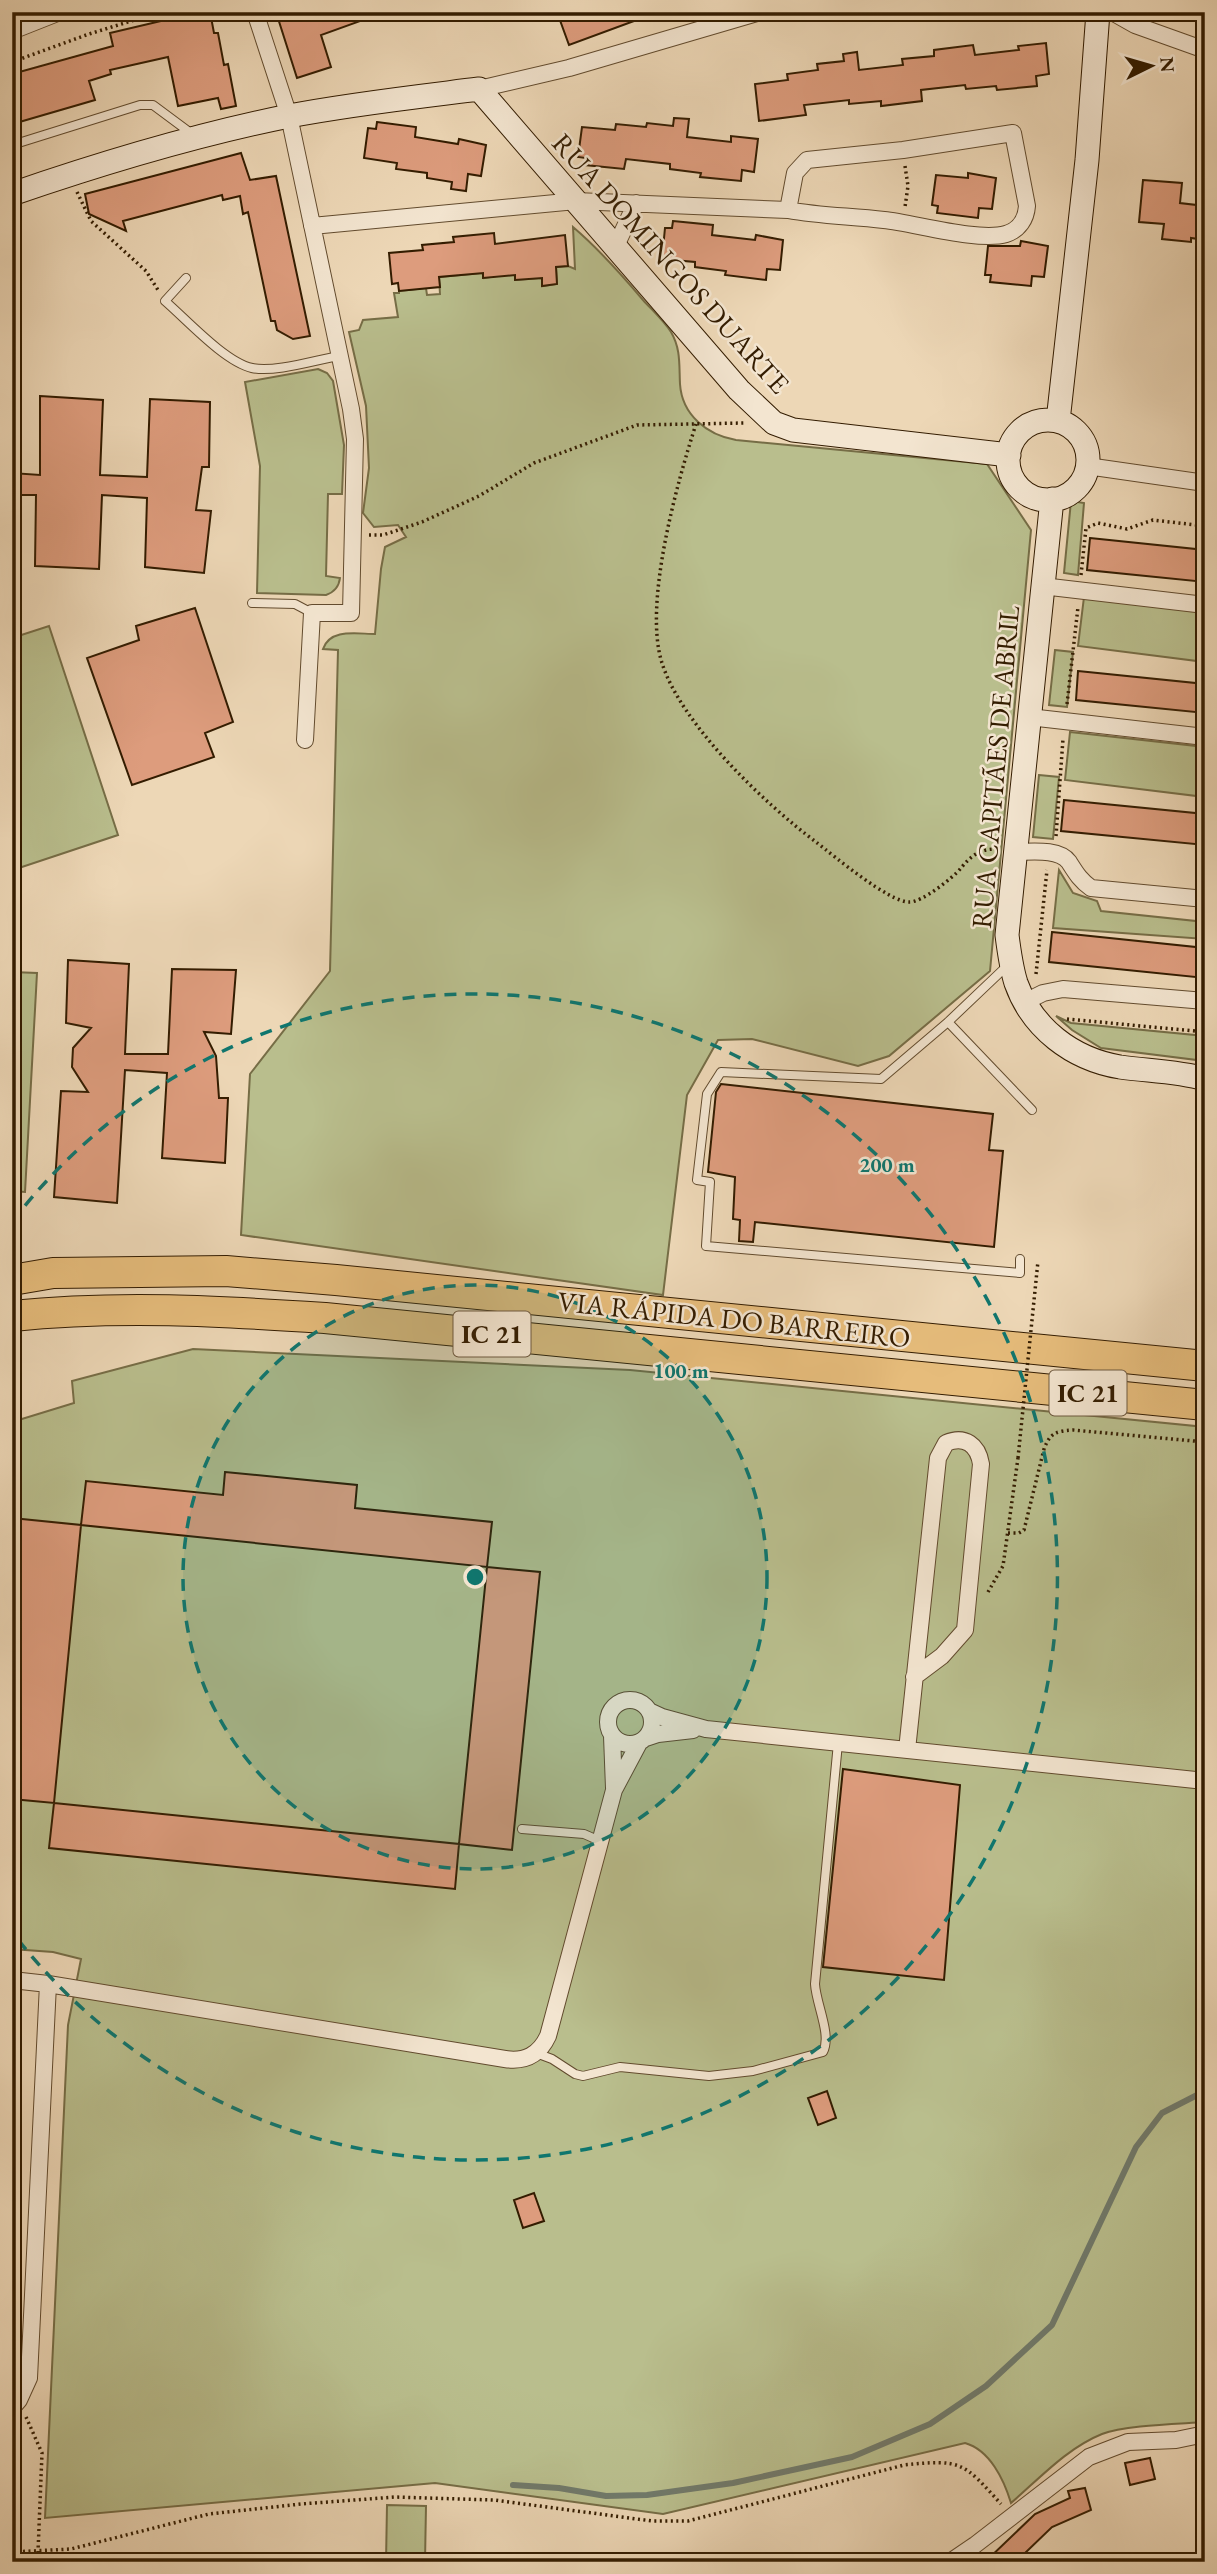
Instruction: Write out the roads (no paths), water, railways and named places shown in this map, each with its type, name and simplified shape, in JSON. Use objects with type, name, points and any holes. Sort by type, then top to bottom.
[{"type":"highway","points":[[12,1268],[53,1273]]},
{"type":"highway","name":"VIA RÁPIDA DO BARREIRO","points":[[12,1280],[53,1273],[226,1271],[1202,1365]]},
{"type":"highway","name":"VIA RÁPIDA DO BARREIRO","points":[[12,1316],[110,1309],[183,1309],[325,1318],[1205,1405]]},
{"type":"highway","points":[[12,1324],[48,1313]]},
{"type":"street","points":[[12,31],[60,12]]},
{"type":"street","points":[[256,12],[289,117],[355,439],[351,613],[312,613],[306,740]]},
{"type":"street","points":[[12,194],[197,138],[289,117],[479,89],[569,68],[760,12]]},
{"type":"street","points":[[1058,421],[1087,160],[1098,12]]},
{"type":"street","points":[[1112,12],[1135,25],[1205,50]]},
{"type":"street","name":"RUA DOMINGOS DUARTE","points":[[479,89],[739,390],[774,423],[808,432],[1009,455]]},
{"type":"street","points":[[312,226],[576,201],[788,211],[996,235],[1016,229],[1026,214],[1027,206],[1013,133],[903,150],[807,160],[795,173],[788,211]]},
{"type":"street","points":[[615,248],[636,203]]},
{"type":"street","points":[[1047,420],[1058,421],[1075,430],[1082,438],[1088,456],[1087,466],[1079,485],[1063,497],[1042,499],[1024,491],[1012,475],[1009,455],[1012,444],[1025,427],[1047,420]]},
{"type":"street","points":[[1087,466],[1205,483]]},
{"type":"street","name":"RUA CAPITÃES DE ABRIL","points":[[1052,499],[1007,935],[1016,983],[1039,1024],[1056,1040],[1083,1055],[1117,1066],[1205,1079]]},
{"type":"street","points":[[1042,586],[1205,605]]},
{"type":"street","points":[[1029,717],[1205,737]]},
{"type":"street","points":[[1015,852],[1061,855],[1069,862],[1080,880],[1091,888],[1205,898]]},
{"type":"street","points":[[1025,1002],[1043,993],[1063,989],[1205,1001]]},
{"type":"street","points":[[907,1750],[914,1677],[938,1458],[946,1443],[960,1440],[971,1444],[979,1452],[981,1464],[965,1630],[942,1656],[914,1677]]},
{"type":"street","points":[[614,1790],[612,1736],[607,1721],[618,1703],[632,1699],[662,1717],[706,1729],[1205,1781]]},
{"type":"street","points":[[12,1980],[522,2060],[536,2053],[550,2030],[614,1790],[652,1724],[649,1711]]},
{"type":"street","points":[[612,1736],[624,1744],[658,1734],[706,1729]]},
{"type":"street","points":[[15,2404],[29,2378],[48,1984]]},
{"type":"street","points":[[950,2562],[976,2554],[1012,2516],[1089,2457],[1128,2442],[1176,2440],[1205,2434]]},
{"type":"lane","points":[[12,145],[140,105],[153,105],[197,138]]},
{"type":"lane","points":[[186,278],[165,301],[234,362],[254,369],[276,368],[339,356]]},
{"type":"lane","points":[[252,603],[295,604],[312,613]]},
{"type":"lane","points":[[1011,963],[881,1079],[721,1072],[707,1094],[697,1180],[710,1182],[706,1246],[1020,1273],[1020,1259]]},
{"type":"lane","points":[[948,1022],[1032,1110]]},
{"type":"lane","points":[[536,2053],[583,2076],[620,2067],[709,2076],[753,2071],[823,2052],[826,2034],[815,1999],[815,1984],[838,1743]]},
{"type":"lane","points":[[522,1829],[584,1833],[600,1841]]},
{"type":"waterway","points":[[513,2485],[559,2488],[606,2496],[647,2495],[733,2483],[852,2457],[930,2424],[986,2386],[1052,2325],[1136,2147],[1162,2113],[1201,2093]]}]
